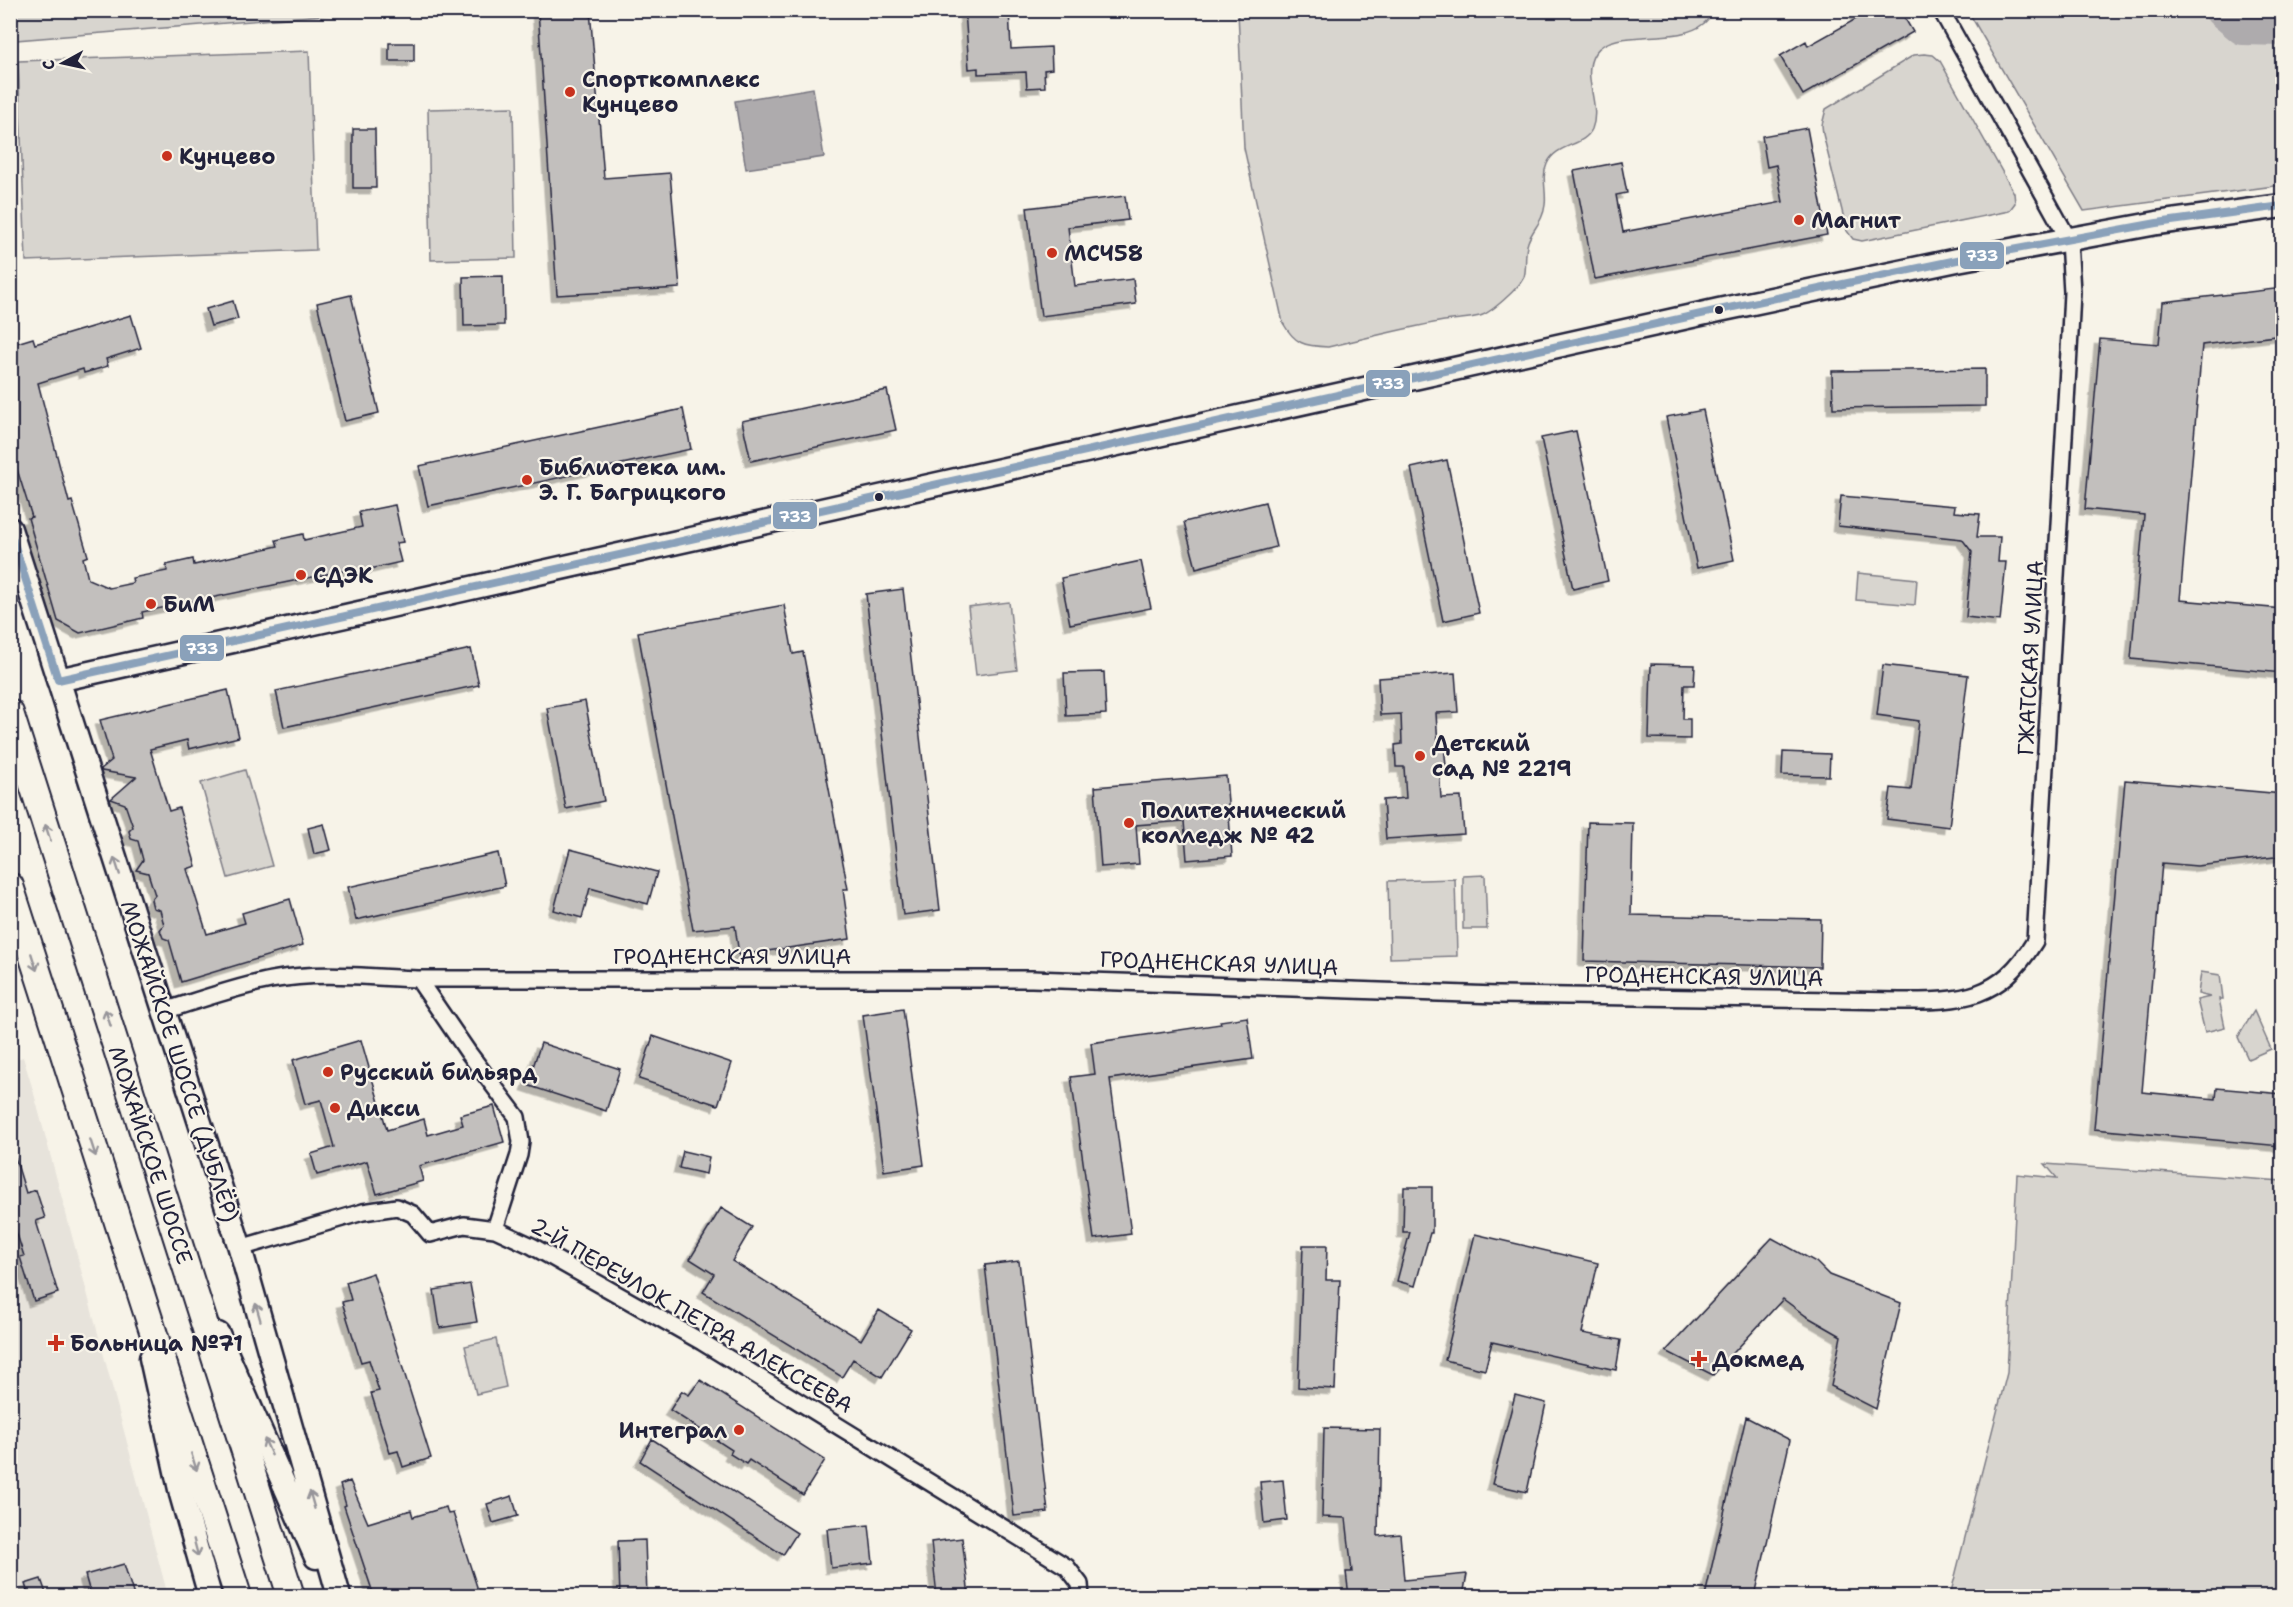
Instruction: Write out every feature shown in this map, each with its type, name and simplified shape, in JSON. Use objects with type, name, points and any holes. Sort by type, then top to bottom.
[{"type":"main road","name":"МОЖАЙСКОЕ ШОССЕ","points":[[10,713],[291,1596]]},
{"type":"main road","points":[[10,886],[238,1596]]},
{"type":"street","name":"ГЖАТСКАЯ УЛИЦА","points":[[1941,10],[2069,240],[2072,292],[2070,341],[2036,930],[2035,941],[2011,974]]},
{"type":"street","points":[[58,680],[1719,310],[1957,260],[2157,224],[2283,206]]},
{"type":"street","name":"МОЖАЙСКОЕ ШОССЕ (ДУБЛЁР)","points":[[10,530],[240,1248],[339,1596]]},
{"type":"street","name":"ГРОДНЕНСКАЯ УЛИЦА","points":[[164,1011],[270,981],[328,975],[418,979],[1032,979],[1473,995],[1900,1001],[1956,1000],[1976,995],[2011,974]]},
{"type":"street","points":[[418,979],[468,1052],[518,1117],[521,1142],[519,1155],[495,1228]]},
{"type":"street","name":"2-Й ПЕРЕУЛОК ПЕТРА АЛЕКСЕЕВА","points":[[240,1248],[363,1212],[397,1207],[413,1214],[430,1234],[464,1225],[495,1228],[532,1246],[702,1342],[1058,1561],[1067,1567],[1080,1584],[1081,1596]]},
{"type":"street","points":[[182,1254],[334,1596]]},
{"type":"street","points":[[131,1266],[181,1494],[210,1596]]},
{"type":"shaded area","points":[[11,10],[373,11],[16,40],[11,43]]},
{"type":"shaded area","points":[[1238,10],[1715,11],[1703,24],[1692,30],[1678,34],[1616,40],[1604,45],[1595,53],[1590,71],[1595,110],[1592,129],[1583,139],[1557,152],[1547,164],[1544,174],[1544,211],[1528,242],[1524,277],[1504,300],[1480,316],[1448,320],[1328,347],[1306,345],[1296,340],[1283,323],[1244,148]]},
{"type":"shaded area","points":[[1968,11],[2282,11],[2282,185],[2084,211]]},
{"type":"shaded area","name":"Кунцево","points":[[309,51],[316,250],[26,261],[18,61]]},
{"type":"shaded area","points":[[1914,55],[1933,55],[1940,61],[2014,193],[2015,203],[2009,211],[1862,241],[1853,239],[1847,231],[1823,134],[1822,125],[1826,109]]},
{"type":"shaded area","points":[[813,88],[824,157],[746,169],[735,101]]},
{"type":"shaded area","points":[[513,107],[516,258],[431,260],[428,109]]},
{"type":"shaded area","points":[[1858,573],[1917,579],[1915,605],[1856,600]]},
{"type":"shaded area","points":[[1009,602],[1017,670],[976,675],[968,607]]},
{"type":"shaded area","points":[[245,770],[272,866],[228,878],[201,783]]},
{"type":"shaded area","points":[[1485,875],[1487,929],[1463,929],[1463,876]]},
{"type":"shaded area","points":[[1455,879],[1457,956],[1390,958],[1388,881]]},
{"type":"shaded area","points":[[2201,972],[2220,975],[2223,999],[2219,999],[2225,1027],[2205,1032],[2197,1000],[2210,997],[2198,994]]},
{"type":"shaded area","points":[[2254,1011],[2271,1049],[2248,1059],[2238,1037]]},
{"type":"shaded area","name":"Больница №71","points":[[23,1057],[168,1596],[11,1596],[10,1061]]},
{"type":"shaded area","points":[[2045,1164],[2282,1181],[2282,1596],[1950,1596],[2007,1373],[2017,1174],[2057,1178]]},
{"type":"shaded area","points":[[496,1339],[506,1387],[476,1394],[465,1346]]},
{"type":"building","name":"Спорткомплекс Кунцево","points":[[538,10],[590,10],[604,178],[670,173],[680,288],[557,295]]},
{"type":"building","points":[[965,10],[1009,10],[1011,49],[1051,47],[1052,69],[1044,70],[1045,87],[1027,88],[1026,72],[978,74],[978,68],[969,69]]},
{"type":"building","points":[[1854,10],[1900,10],[1913,32],[1803,95],[1780,56],[1806,41],[1808,46],[1858,18]]},
{"type":"building","points":[[389,43],[414,43],[414,61],[389,61]]},
{"type":"building","points":[[1807,128],[1827,235],[1595,279],[1574,171],[1621,162],[1627,193],[1616,195],[1623,232],[1783,202],[1776,165],[1767,167],[1762,136]]},
{"type":"building","points":[[353,129],[375,129],[376,188],[353,188]]},
{"type":"building","name":"МСЧ58","points":[[1125,196],[1128,220],[1068,227],[1075,286],[1133,279],[1136,304],[1041,316],[1027,208]]},
{"type":"building","points":[[503,276],[504,325],[464,326],[463,277]]},
{"type":"building","points":[[2283,288],[2283,335],[2202,345],[2180,600],[2283,609],[2283,673],[2131,659],[2144,515],[2085,509],[2100,339],[2159,344],[2163,302]]},
{"type":"building","points":[[351,295],[379,413],[345,421],[317,303]]},
{"type":"building","points":[[233,301],[238,319],[211,326],[206,309]]},
{"type":"building","points":[[131,315],[141,348],[106,359],[108,366],[84,373],[83,369],[38,383],[69,502],[72,501],[88,556],[83,558],[88,579],[109,588],[133,583],[132,578],[167,571],[166,565],[193,559],[194,565],[278,546],[276,540],[303,534],[304,540],[362,527],[359,512],[395,505],[403,542],[396,543],[401,562],[348,574],[347,570],[142,612],[143,618],[80,633],[58,621],[28,518],[32,517],[10,447],[10,345],[33,338],[35,344]]},
{"type":"building","points":[[1985,369],[1985,406],[1833,408],[1832,371]]},
{"type":"building","points":[[887,390],[896,430],[751,461],[742,421]]},
{"type":"building","points":[[683,409],[691,449],[428,506],[419,466]]},
{"type":"building","points":[[1703,410],[1734,560],[1697,568],[1666,417]]},
{"type":"building","points":[[1576,431],[1608,581],[1573,589],[1541,438]]},
{"type":"building","points":[[1447,460],[1479,613],[1443,621],[1411,468]]},
{"type":"building","points":[[1841,496],[1955,506],[1954,512],[1980,514],[1977,537],[2000,537],[1998,562],[2006,562],[2000,621],[1966,617],[1972,552],[1962,539],[1838,526]]},
{"type":"building","points":[[1265,502],[1276,547],[1196,568],[1184,522]]},
{"type":"building","points":[[1141,561],[1151,608],[1070,624],[1061,578]]},
{"type":"building","points":[[903,589],[940,910],[903,915],[866,594]]},
{"type":"building","points":[[784,605],[793,654],[803,652],[848,889],[843,889],[850,939],[739,955],[735,926],[693,930],[638,632]]},
{"type":"building","points":[[471,649],[479,685],[284,727],[276,691]]},
{"type":"building","points":[[1651,664],[1695,665],[1694,685],[1684,685],[1683,719],[1690,719],[1690,739],[1649,738]]},
{"type":"building","points":[[1883,665],[1968,675],[1949,827],[1887,819],[1891,788],[1911,790],[1919,721],[1877,715]]},
{"type":"building","points":[[1104,672],[1106,714],[1066,716],[1064,673]]},
{"type":"building","name":"Детский сад № 2219","points":[[1455,673],[1458,712],[1436,713],[1438,745],[1444,745],[1446,766],[1439,767],[1441,798],[1461,797],[1464,834],[1386,839],[1383,800],[1406,798],[1404,767],[1396,767],[1395,745],[1402,744],[1401,714],[1380,715],[1378,678]]},
{"type":"building","points":[[228,690],[239,737],[189,749],[187,740],[150,749],[169,811],[179,808],[196,866],[187,869],[207,934],[245,923],[242,913],[290,899],[303,945],[181,982],[169,940],[163,938],[160,930],[164,925],[160,910],[153,908],[151,900],[155,895],[148,873],[136,870],[143,860],[138,841],[131,839],[129,831],[133,827],[125,804],[111,799],[136,777],[102,771],[101,769],[112,760],[100,720]]},
{"type":"building","points":[[585,701],[604,801],[566,809],[547,708]]},
{"type":"building","points":[[1783,752],[1830,754],[1829,776],[1782,775]]},
{"type":"building","name":"Политехнический колледж № 42","points":[[1226,776],[1232,856],[1187,860],[1184,821],[1136,825],[1139,864],[1101,867],[1095,787]]},
{"type":"building","points":[[2125,780],[2283,794],[2283,856],[2197,866],[2162,863],[2142,1092],[2216,1099],[2217,1088],[2283,1094],[2281,1146],[2094,1129]]},
{"type":"building","points":[[1588,822],[1633,823],[1631,915],[1821,919],[1820,967],[1584,961]]},
{"type":"building","points":[[324,824],[331,850],[314,854],[308,828]]},
{"type":"building","points":[[570,849],[657,872],[648,904],[590,888],[582,918],[554,910]]},
{"type":"building","points":[[498,853],[505,886],[356,920],[348,887]]},
{"type":"building","points":[[903,1009],[924,1165],[884,1171],[863,1015]]},
{"type":"building","points":[[1247,1017],[1253,1059],[1110,1079],[1131,1234],[1094,1239],[1071,1077],[1095,1074],[1091,1043],[1221,1024],[1220,1021]]},
{"type":"building","points":[[653,1036],[732,1063],[718,1105],[639,1079]]},
{"type":"building","points":[[361,1040],[387,1130],[424,1119],[428,1135],[463,1125],[460,1115],[494,1106],[504,1142],[419,1166],[423,1181],[377,1194],[367,1161],[317,1175],[311,1154],[334,1147],[321,1100],[305,1104],[293,1060]]},
{"type":"building","points":[[541,1043],[620,1069],[606,1111],[527,1085]]},
{"type":"building","points":[[683,1151],[709,1157],[706,1174],[679,1168]]},
{"type":"building","points":[[14,1154],[26,1193],[36,1190],[45,1218],[36,1221],[58,1293],[34,1301],[20,1257],[24,1256],[15,1228],[10,1230],[10,1155]]},
{"type":"building","points":[[1404,1187],[1432,1187],[1432,1233],[1430,1233],[1415,1286],[1397,1281],[1410,1232],[1403,1232]]},
{"type":"building","points":[[721,1208],[752,1227],[732,1261],[861,1340],[879,1310],[911,1329],[882,1377],[853,1359],[842,1377],[703,1292],[714,1274],[690,1259]]},
{"type":"building","points":[[1475,1234],[1598,1263],[1582,1333],[1621,1340],[1616,1370],[1492,1342],[1485,1370],[1445,1360]]},
{"type":"building","points":[[1772,1238],[1816,1262],[1829,1275],[1901,1303],[1876,1409],[1831,1386],[1841,1336],[1806,1316],[1783,1299],[1713,1375],[1666,1351]]},
{"type":"building","points":[[1303,1245],[1327,1245],[1326,1280],[1340,1280],[1335,1389],[1298,1387]]},
{"type":"building","points":[[1019,1261],[1048,1512],[1014,1516],[985,1265]]},
{"type":"building","points":[[373,1273],[431,1458],[403,1467],[398,1451],[390,1453],[371,1393],[379,1391],[369,1360],[361,1362],[342,1302],[351,1300],[346,1282]]},
{"type":"building","points":[[470,1284],[477,1322],[440,1328],[434,1290]]},
{"type":"building","name":"Интеграл","points":[[700,1380],[825,1460],[803,1495],[749,1460],[746,1464],[730,1454],[732,1450],[670,1410],[682,1391],[689,1395]]},
{"type":"building","points":[[1515,1395],[1546,1403],[1527,1492],[1492,1484]]},
{"type":"building","points":[[1746,1417],[1790,1440],[1755,1596],[1705,1596]]},
{"type":"building","points":[[1324,1428],[1380,1429],[1378,1536],[1400,1534],[1404,1580],[1467,1574],[1463,1596],[1349,1596],[1346,1572],[1352,1572],[1346,1518],[1322,1517]]},
{"type":"building","points":[[652,1439],[797,1533],[783,1555],[640,1461]]},
{"type":"building","points":[[1283,1480],[1287,1520],[1264,1523],[1260,1482]]},
{"type":"building","points":[[350,1481],[368,1523],[411,1510],[413,1517],[446,1507],[448,1514],[453,1513],[480,1596],[374,1596],[344,1506],[346,1505],[340,1485]]},
{"type":"building","points":[[512,1496],[518,1516],[493,1523],[487,1504]]},
{"type":"building","points":[[869,1525],[873,1563],[831,1568],[827,1529]]},
{"type":"building","points":[[962,1538],[969,1596],[937,1596],[931,1542]]},
{"type":"building","points":[[645,1540],[647,1596],[620,1596],[618,1541]]},
{"type":"building","points":[[124,1564],[134,1596],[91,1596],[85,1575]]},
{"type":"building","points":[[41,1579],[47,1596],[29,1596],[25,1584]]},
{"type":"waterway","points":[[2221,10],[2243,28],[2282,29]]},
{"type":"transit line","name":"733","points":[[10,531],[58,680],[1719,310],[1957,260],[2157,223],[2282,206]]},
{"type":"place","name":"Спорткомплекс Кунцево","points":[[570,92]]},
{"type":"place","name":"Кунцево","points":[[167,156]]},
{"type":"place","name":"Магнит","points":[[1799,220]]},
{"type":"place","name":"МСЧ58","points":[[1052,253]]},
{"type":"place","name":"Библиотека им. Э. Г. Багрицкого","points":[[527,480]]},
{"type":"place","name":"СДЭК","points":[[301,575]]},
{"type":"place","name":"БиМ","points":[[151,604]]},
{"type":"place","name":"Детский сад № 2219","points":[[1420,756]]},
{"type":"place","name":"Политехнический колледж № 42","points":[[1129,823]]},
{"type":"place","name":"Русский бильярд","points":[[328,1072]]},
{"type":"place","name":"Дикси","points":[[335,1108]]},
{"type":"place","name":"Больница №71","points":[[56,1343]]},
{"type":"place","name":"Докмед","points":[[1699,1359]]},
{"type":"place","name":"Интеграл","points":[[739,1430]]}]
